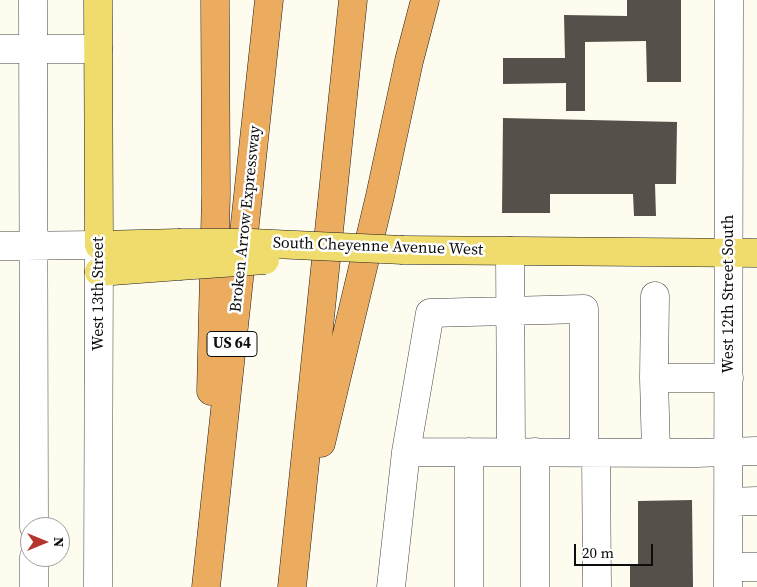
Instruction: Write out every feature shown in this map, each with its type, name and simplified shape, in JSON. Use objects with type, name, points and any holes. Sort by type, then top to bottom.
[{"type":"highway","points":[[206,587],[216,193],[215,0]]},
{"type":"highway","name":"Broken Arrow Expressway","points":[[206,587],[269,0]]},
{"type":"highway","points":[[292,587],[353,0]]},
{"type":"highway","points":[[295,552],[425,0]]},
{"type":"main road","name":"West 13th Street","points":[[98,0],[99,258]]},
{"type":"main road","name":"South Cheyenne Avenue West","points":[[99,258],[179,255],[252,243],[403,250],[757,253]]},
{"type":"street","points":[[33,0],[34,517]]},
{"type":"street","name":"West 12th Street South","points":[[728,577],[729,0]]},
{"type":"street","points":[[0,49],[98,49]]},
{"type":"street","name":"South Cheyenne Avenue West","points":[[0,246],[34,246],[99,258]]},
{"type":"street","points":[[510,251],[510,311],[535,587]]},
{"type":"street","name":"West 13th Street","points":[[98,587],[99,258]]},
{"type":"street","points":[[655,296],[654,378],[656,453]]},
{"type":"street","points":[[391,587],[406,452],[430,313],[584,309],[596,587]]},
{"type":"street","points":[[654,378],[729,378]]},
{"type":"street","points":[[406,452],[696,453],[757,451]]},
{"type":"street","points":[[469,452],[469,587]]},
{"type":"street","points":[[729,502],[757,501]]},
{"type":"street","points":[[34,567],[34,587]]},
{"type":"street","points":[[728,577],[757,567]]},
{"type":"building","points":[[627,0],[681,0],[681,82],[647,82],[646,41],[585,42],[585,111],[566,111],[566,83],[503,84],[503,58],[565,58],[564,15],[627,16]]},
{"type":"building","points":[[503,118],[677,122],[676,184],[655,184],[656,216],[634,216],[633,194],[550,194],[550,213],[502,213]]},
{"type":"building","points":[[692,500],[693,587],[630,587],[630,565],[638,565],[638,501]]}]
